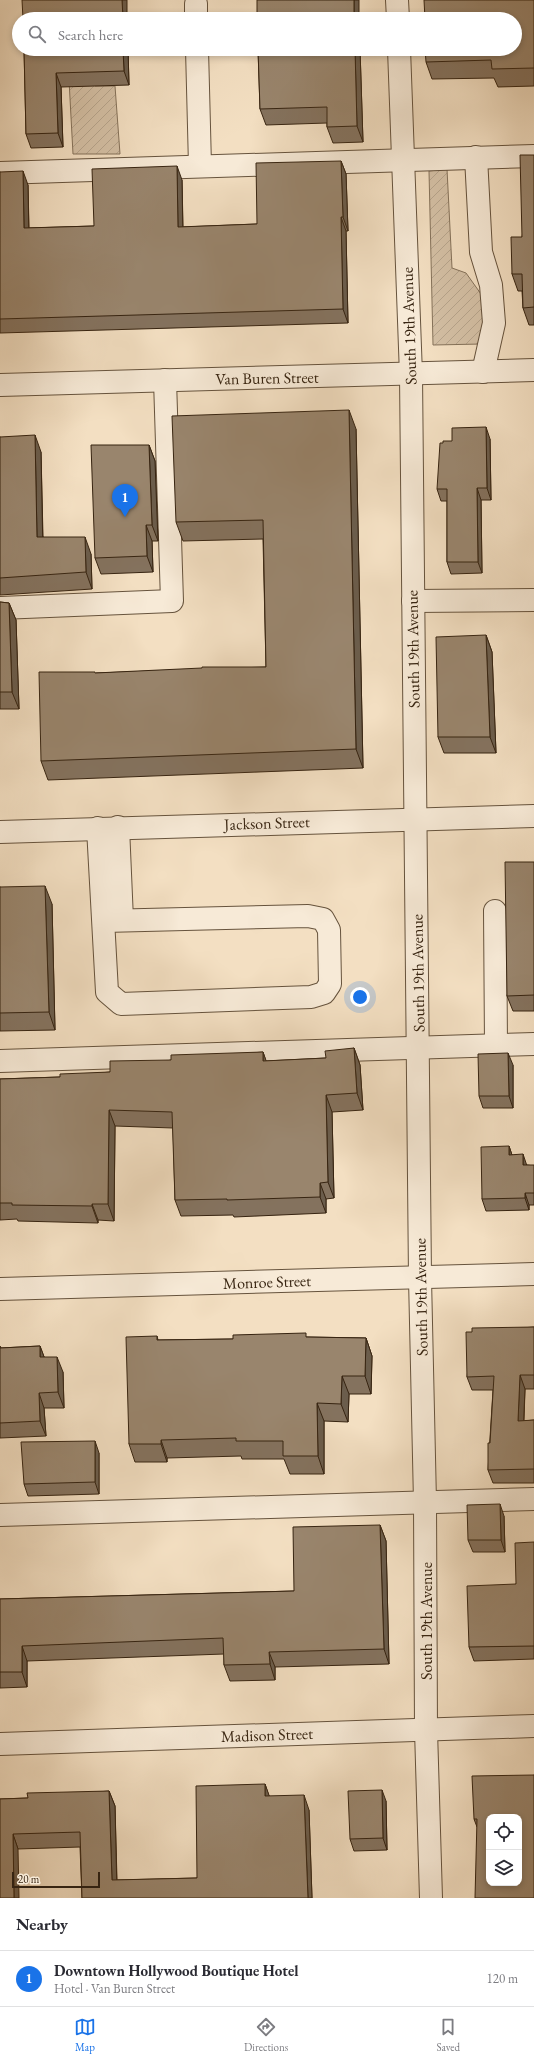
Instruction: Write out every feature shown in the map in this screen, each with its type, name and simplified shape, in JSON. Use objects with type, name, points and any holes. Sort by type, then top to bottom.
[{"type":"street","points":[[397,0],[398,12]]},
{"type":"street","points":[[197,56],[200,166]]},
{"type":"street","name":"South 19th Avenue","points":[[399,56],[411,375],[415,819],[419,1047],[420,1278],[425,1502],[426,1730],[431,1898]]},
{"type":"street","points":[[0,173],[534,156]]},
{"type":"street","points":[[476,158],[482,252],[491,285],[494,323],[483,372]]},
{"type":"street","name":"Van Buren Street","points":[[0,385],[411,375],[534,370]]},
{"type":"street","points":[[0,608],[172,601],[165,380]]},
{"type":"street","points":[[413,601],[534,600]]},
{"type":"street","name":"Jackson Street","points":[[0,832],[534,816]]},
{"type":"street","points":[[108,828],[113,920],[107,992],[121,1004],[311,997],[324,993],[330,984],[329,930],[323,919],[308,916],[113,920]]},
{"type":"street","points":[[495,911],[496,1045]]},
{"type":"street","points":[[0,1061],[534,1044]]},
{"type":"street","name":"Monroe Street","points":[[0,1289],[534,1274]]},
{"type":"street","points":[[0,1515],[534,1499]]},
{"type":"street","name":"Madison Street","points":[[0,1744],[534,1726]]},
{"type":"shaded area","points":[[69,80],[95,80],[95,86],[115,86],[120,154],[73,154]]},
{"type":"shaded area","points":[[447,169],[452,268],[466,273],[481,294],[489,322],[482,344],[433,345],[429,171]]},
{"type":"building","points":[[22,0],[122,0],[123,12],[23,12]]},
{"type":"building","points":[[257,0],[354,0],[354,12],[257,12]]},
{"type":"building","points":[[424,0],[534,0],[534,68],[492,69],[491,60],[426,62],[426,56],[522,56],[522,12],[425,12]]},
{"type":"building","points":[[24,56],[123,56],[124,71],[56,73],[58,133],[26,134]]},
{"type":"building","points":[[258,56],[355,56],[357,126],[327,127],[327,107],[260,109]]},
{"type":"building","points":[[520,155],[534,155],[534,307],[523,308],[522,274],[512,274],[511,237],[522,237]]},
{"type":"building","points":[[341,161],[343,217],[341,217],[343,309],[0,319],[0,172],[23,171],[24,228],[94,226],[92,169],[177,166],[178,227],[257,224],[256,163]]},
{"type":"building","points":[[349,410],[356,749],[41,761],[39,672],[95,673],[202,667],[266,667],[263,520],[176,522],[172,416]]},
{"type":"building","points":[[486,427],[487,488],[477,488],[478,562],[447,562],[447,489],[437,489],[440,443],[443,443],[443,441],[452,441],[452,428]]},
{"type":"building","points":[[35,435],[37,537],[85,537],[86,572],[0,578],[0,437]]},
{"type":"building","points":[[91,445],[149,445],[152,525],[146,525],[147,556],[95,558]]},
{"type":"building","points":[[0,602],[9,603],[12,692],[0,692]]},
{"type":"building","points":[[486,635],[490,737],[438,737],[436,637]]},
{"type":"building","points":[[505,862],[534,862],[534,995],[507,996]]},
{"type":"building","points":[[45,886],[49,1012],[0,1013],[0,887]]},
{"type":"building","points":[[354,1048],[357,1093],[326,1095],[328,1182],[320,1183],[320,1197],[175,1200],[172,1112],[109,1110],[108,1204],[92,1204],[92,1206],[12,1205],[12,1203],[0,1203],[0,1079],[60,1077],[60,1074],[110,1072],[110,1061],[171,1060],[171,1055],[263,1052],[263,1061],[326,1058],[325,1051]]},
{"type":"building","points":[[508,1053],[509,1096],[479,1096],[478,1054]]},
{"type":"building","points":[[509,1146],[509,1155],[523,1154],[523,1165],[534,1165],[534,1193],[525,1193],[525,1198],[482,1199],[481,1147]]},
{"type":"building","points":[[534,1327],[534,1375],[520,1375],[518,1421],[534,1420],[534,1469],[488,1470],[488,1443],[490,1443],[494,1376],[467,1377],[466,1332],[472,1332],[472,1328]]},
{"type":"building","points":[[306,1333],[306,1337],[366,1338],[365,1376],[342,1376],[341,1404],[317,1403],[318,1456],[283,1456],[283,1441],[236,1441],[236,1438],[161,1440],[161,1444],[129,1444],[126,1337],[157,1336],[157,1340],[233,1339],[233,1335]]},
{"type":"building","points":[[40,1346],[40,1357],[57,1357],[58,1392],[39,1393],[40,1421],[0,1423],[0,1348]]},
{"type":"building","points":[[95,1441],[95,1482],[24,1484],[21,1442]]},
{"type":"building","points":[[500,1504],[501,1540],[468,1540],[467,1505]]},
{"type":"building","points":[[380,1525],[384,1649],[269,1652],[270,1664],[224,1665],[223,1638],[22,1646],[22,1672],[0,1672],[0,1599],[294,1591],[293,1527]]},
{"type":"building","points":[[534,1542],[534,1646],[469,1647],[467,1586],[516,1584],[515,1543]]},
{"type":"building","points":[[534,1775],[534,1898],[475,1898],[477,1819],[474,1819],[472,1776]]},
{"type":"building","points":[[265,1784],[265,1796],[304,1795],[308,1898],[82,1898],[80,1832],[13,1834],[14,1898],[0,1898],[0,1799],[28,1798],[27,1793],[109,1791],[112,1880],[197,1878],[196,1786]]},
{"type":"building","points":[[382,1790],[383,1838],[350,1839],[348,1791]]},
{"type":"place","name":"Downtown Hollywood Boutique Hotel","points":[[125,517]]}]
